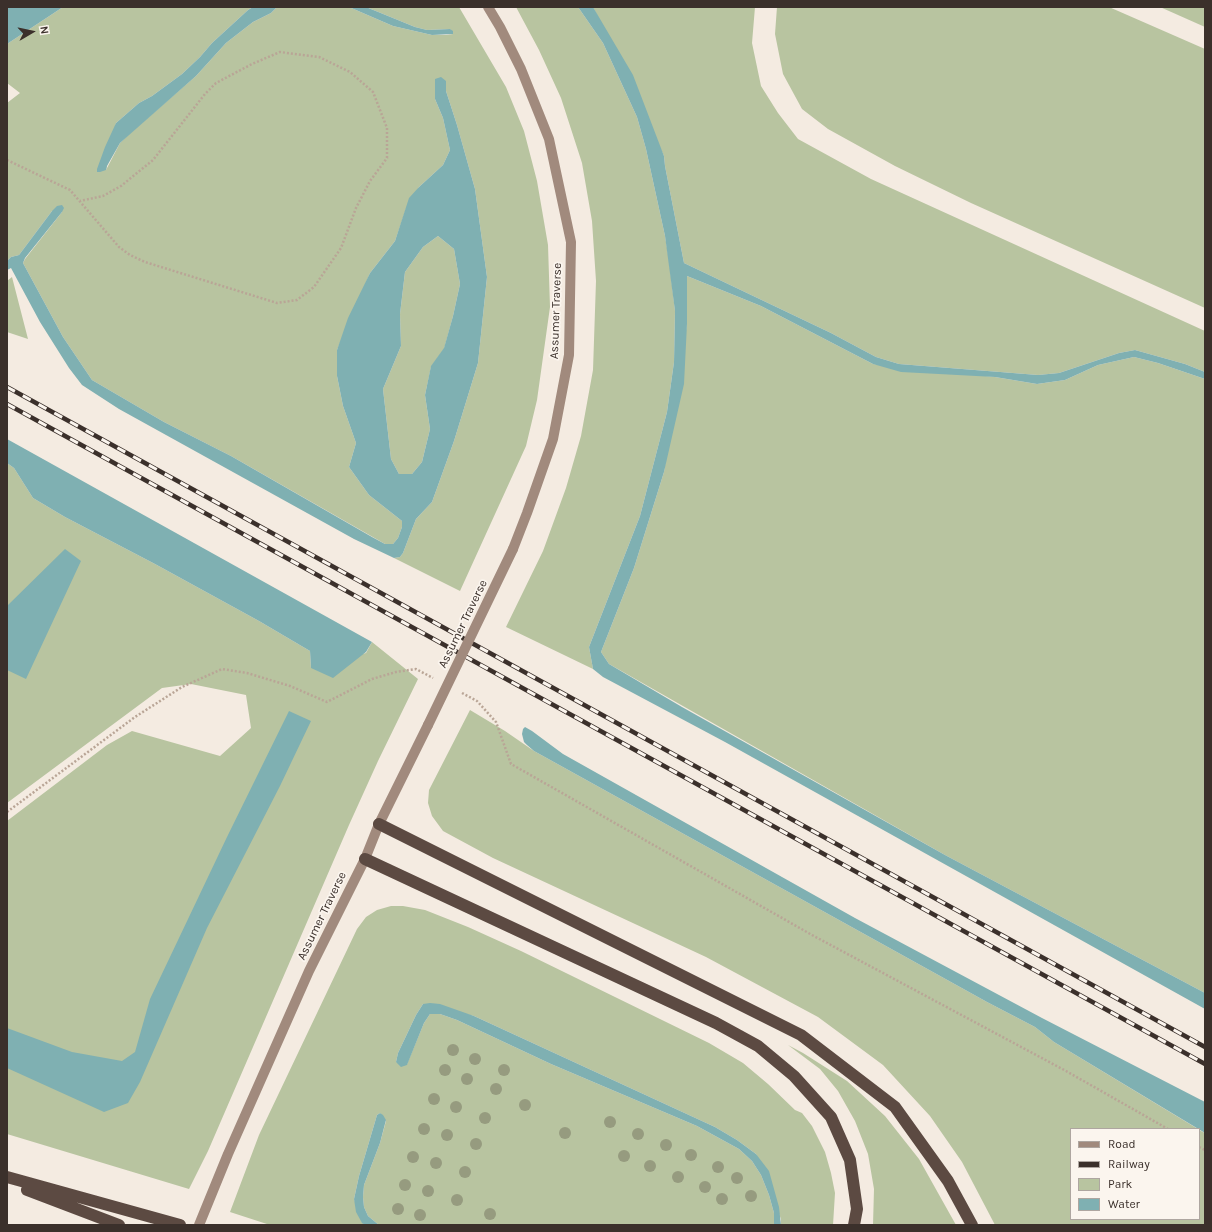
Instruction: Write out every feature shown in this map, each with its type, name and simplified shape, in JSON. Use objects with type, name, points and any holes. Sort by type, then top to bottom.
[{"type":"highway","points":[[379,824],[801,1035],[895,1107],[948,1181],[972,1225]]},
{"type":"highway","points":[[365,859],[716,1023],[758,1046],[794,1076],[830,1117],[850,1160],[857,1209],[854,1225]]},
{"type":"highway","points":[[7,1177],[180,1225]]},
{"type":"highway","points":[[7,1182],[119,1225]]},
{"type":"main road","name":"Assumer Traverse","points":[[199,1225],[228,1154],[309,971],[365,859],[379,824],[513,549],[553,439],[568,356],[571,242],[549,139],[521,69],[488,7]]},
{"type":"path","points":[[7,160],[70,190],[119,247],[140,260],[277,303],[297,300],[314,287],[341,248],[356,208],[370,181],[387,158],[388,128],[373,92],[350,72],[319,57],[280,52],[252,64],[216,83],[205,94],[152,160],[121,186],[104,196],[80,201]]},
{"type":"path","points":[[7,812],[135,716],[182,687],[222,669],[247,673],[290,686],[327,702],[372,679],[396,672],[416,669],[436,680]]},
{"type":"path","points":[[457,690],[477,701],[496,722],[511,764],[522,771],[812,935],[1059,1068],[1166,1128]]},
{"type":"green space","points":[[63,7],[253,7],[212,43],[182,74],[152,96],[139,103],[116,123],[106,170],[120,143],[130,133],[196,76],[226,43],[253,22],[271,13],[277,7],[349,7],[393,26],[432,35],[446,35],[453,34],[450,29],[427,30],[415,27],[366,7],[459,7],[506,87],[524,131],[537,181],[548,245],[550,307],[537,400],[526,446],[460,591],[394,558],[400,557],[403,553],[416,519],[432,502],[454,441],[478,363],[487,277],[475,189],[446,91],[435,99],[443,118],[450,150],[443,165],[419,187],[406,209],[395,241],[370,273],[337,350],[337,376],[343,406],[356,443],[349,467],[369,495],[402,521],[402,527],[398,538],[393,544],[385,544],[231,456],[164,422],[92,380],[63,337],[23,263],[62,212],[52,211],[19,255],[11,257],[7,261],[7,103],[20,93],[7,83],[7,44]]},
{"type":"green space","points":[[516,7],[578,7],[603,43],[637,117],[646,149],[665,236],[675,311],[674,362],[667,412],[640,516],[589,647],[593,669],[506,627],[543,551],[566,488],[581,436],[593,370],[596,281],[592,221],[582,163],[561,98],[539,50]]},
{"type":"green space","points":[[593,7],[755,7],[752,43],[761,86],[778,113],[798,139],[871,179],[1205,331],[1205,372],[1185,364],[1135,350],[1119,353],[1059,373],[1038,375],[899,364],[876,357],[831,333],[684,263],[664,156]]},
{"type":"green space","points":[[777,7],[1109,7],[1205,49],[1205,308],[971,203],[895,166],[828,129],[802,109],[783,74],[775,34]]},
{"type":"green space","points":[[1160,7],[1205,8],[1205,27]]},
{"type":"green space","points":[[438,236],[454,249],[460,284],[444,349],[431,367],[425,395],[430,429],[422,462],[412,474],[399,474],[391,459],[383,389],[401,346],[400,314],[405,272],[423,247]]},
{"type":"green space","points":[[687,276],[761,306],[873,364],[995,377],[1037,384],[1065,380],[1098,365],[1134,357],[1158,363],[1205,379],[1205,993],[945,855],[609,664],[601,652],[634,568],[664,472],[687,324]]},
{"type":"green space","points":[[12,277],[28,339],[7,332],[7,281]]},
{"type":"green space","points":[[7,463],[14,468],[33,498],[65,517],[259,621],[310,651],[311,668],[366,653],[372,642],[418,679],[349,825],[208,1151],[189,1189],[7,1134],[7,821],[107,745],[132,731],[220,756],[251,728],[246,695],[191,684],[162,688],[7,803]]},
{"type":"green space","points":[[470,710],[534,751],[987,1002],[1035,1027],[1054,1042],[1196,1128],[1070,1128],[1070,1220],[1200,1220],[1200,1130],[1205,1133],[1205,1225],[995,1225],[962,1162],[930,1116],[883,1065],[818,1017],[706,957],[493,858],[443,831],[432,816],[428,803],[429,790]]},
{"type":"green space","points":[[391,906],[403,906],[425,910],[468,927],[521,951],[709,1043],[743,1063],[795,1110],[802,1113],[812,1126],[825,1152],[831,1173],[835,1193],[833,1225],[781,1225],[781,1219],[756,1154],[737,1140],[715,1127],[474,1016],[423,1004],[416,1015],[398,1053],[396,1062],[407,1064],[424,1023],[430,1014],[440,1014],[457,1020],[551,1064],[697,1126],[739,1149],[752,1161],[761,1175],[774,1213],[774,1225],[379,1225],[368,1216],[364,1207],[363,1197],[364,1185],[380,1143],[386,1121],[380,1113],[377,1115],[359,1176],[354,1199],[362,1222],[365,1225],[270,1225],[230,1212],[259,1135],[357,929],[366,917],[377,910]]},
{"type":"green space","points":[[788,1045],[847,1081],[885,1116],[919,1159],[956,1225],[873,1225],[874,1189],[868,1154],[855,1121],[838,1091],[820,1069]]},
{"type":"water","points":[[7,7],[63,7],[7,44]]},
{"type":"water","points":[[253,7],[277,7],[271,13],[253,22],[226,43],[196,76],[120,143],[106,170],[97,172],[105,147],[116,123],[139,103],[152,96],[182,74],[212,43]]},
{"type":"water","points":[[349,7],[366,7],[415,27],[427,30],[450,29],[453,31],[453,34],[432,35],[393,26]]},
{"type":"water","points":[[578,7],[593,7],[633,75],[664,156],[684,263],[831,333],[876,357],[899,364],[1038,375],[1059,373],[1119,353],[1135,350],[1185,364],[1205,372],[1205,379],[1158,363],[1134,357],[1098,365],[1065,380],[1037,384],[995,377],[901,372],[873,364],[761,306],[687,276],[687,324],[684,384],[664,472],[634,568],[601,652],[609,664],[682,707],[945,855],[1205,993],[1205,1009],[725,742],[603,677],[593,669],[589,647],[640,516],[667,412],[674,362],[675,311],[665,236],[646,149],[637,117],[603,43]]},
{"type":"water","points":[[441,77],[446,81],[446,91],[475,189],[487,277],[478,363],[454,441],[432,502],[416,519],[403,553],[400,557],[394,558],[354,539],[119,409],[82,385],[69,368],[40,322],[11,268],[7,270],[7,261],[11,257],[19,255],[52,211],[57,206],[62,205],[64,208],[62,212],[25,258],[23,263],[63,337],[92,380],[164,422],[231,456],[372,537],[385,544],[393,544],[398,538],[402,527],[402,521],[369,495],[349,467],[356,443],[343,406],[337,376],[337,350],[348,318],[370,273],[395,241],[409,198],[443,165],[450,150],[443,118],[435,99],[435,79]],"holes":[[[438,236],[454,249],[460,284],[444,348],[431,366],[425,395],[430,429],[422,462],[412,474],[399,474],[391,459],[383,389],[401,346],[400,314],[405,272],[423,247]]]},
{"type":"water","points":[[7,439],[372,642],[366,652],[333,678],[311,668],[310,651],[259,621],[65,517],[33,498],[14,468],[7,463]]},
{"type":"water","points":[[65,549],[81,561],[26,679],[7,670],[7,606]]},
{"type":"water","points":[[289,711],[311,721],[280,786],[207,928],[140,1082],[128,1103],[104,1112],[7,1068],[7,1028],[72,1052],[122,1061],[135,1052],[150,999]]},
{"type":"water","points":[[525,727],[563,754],[855,918],[1042,1018],[1205,1102],[1205,1133],[1200,1130],[1200,1128],[1197,1128],[1054,1042],[1035,1027],[987,1002],[534,751],[524,742],[522,734]]},
{"type":"water","points":[[423,1004],[440,1004],[474,1016],[715,1127],[737,1140],[756,1154],[769,1171],[779,1207],[781,1225],[774,1225],[774,1213],[761,1175],[752,1161],[739,1149],[697,1126],[551,1064],[457,1020],[440,1014],[430,1014],[424,1023],[407,1065],[401,1067],[396,1062],[398,1053],[416,1015]]},
{"type":"water","points":[[380,1113],[386,1120],[380,1143],[364,1185],[363,1197],[364,1207],[368,1216],[379,1225],[365,1225],[362,1223],[356,1212],[354,1199],[359,1176],[377,1115]]},
{"type":"railway","points":[[7,387],[1205,1047]]},
{"type":"railway","points":[[7,404],[1205,1064]]}]
